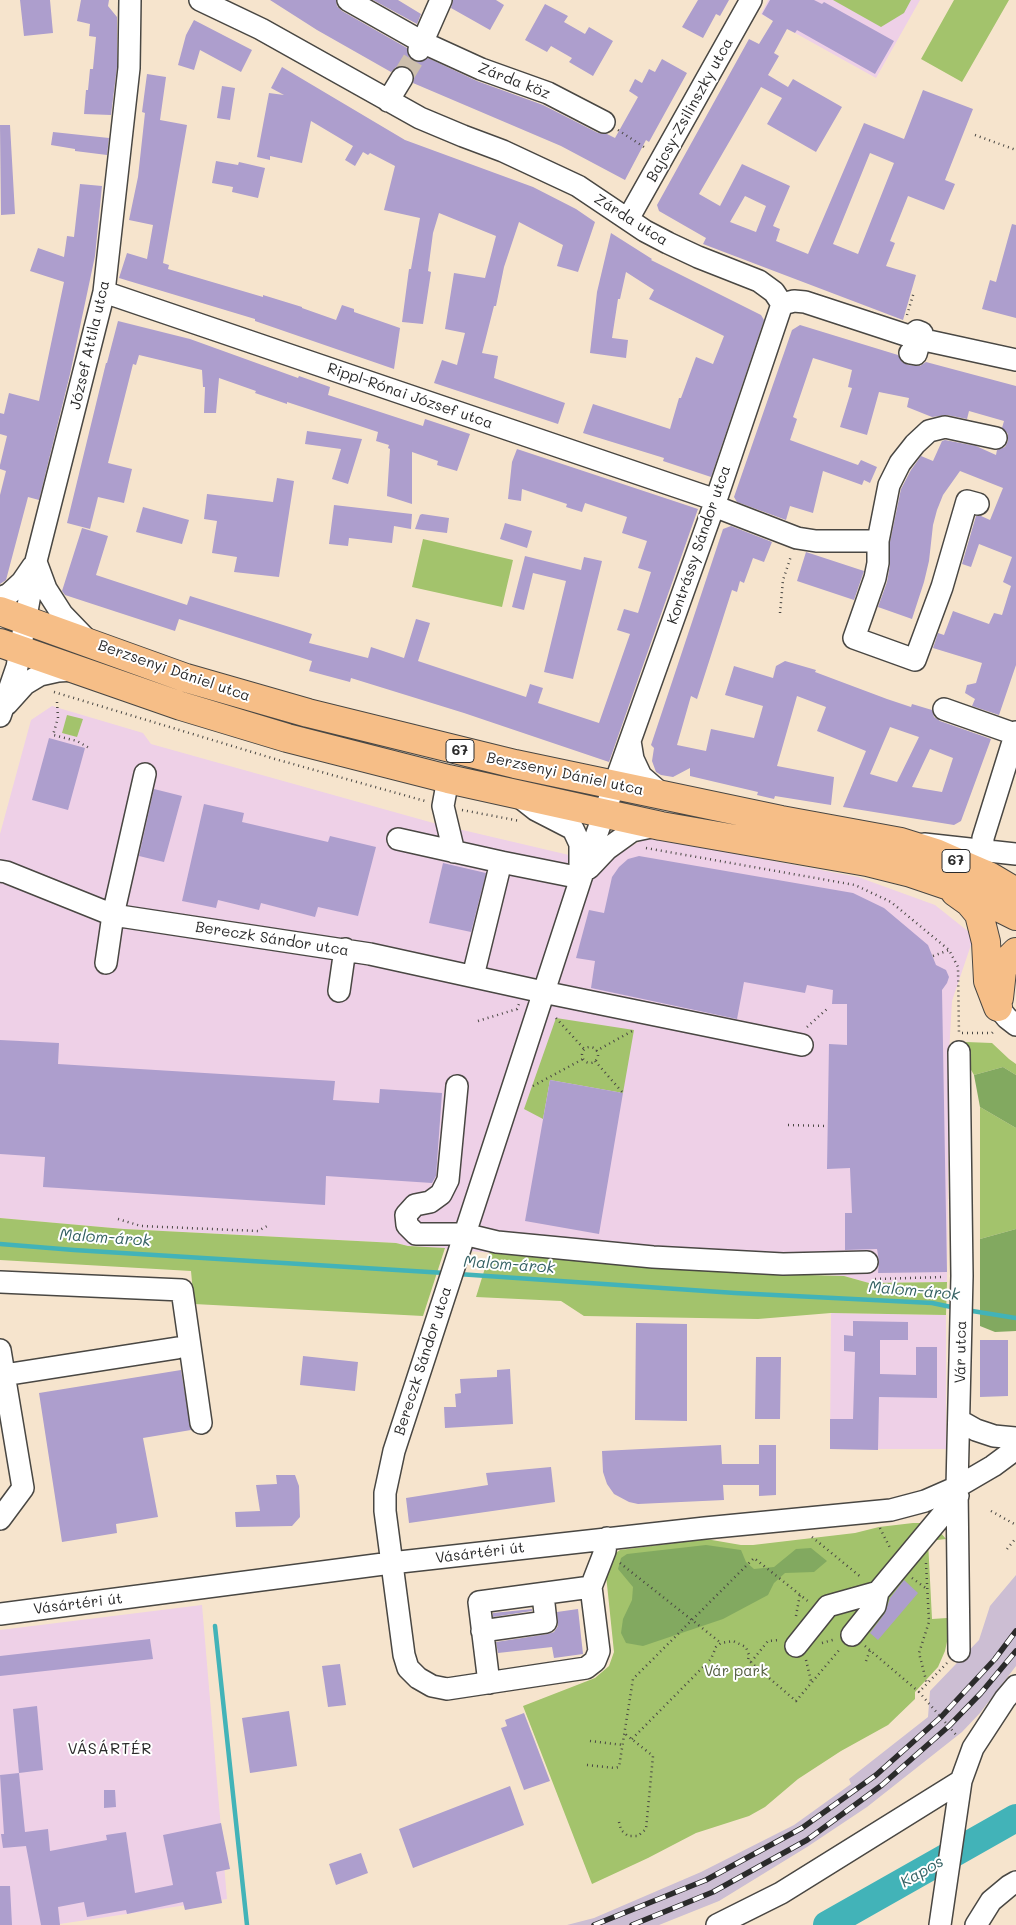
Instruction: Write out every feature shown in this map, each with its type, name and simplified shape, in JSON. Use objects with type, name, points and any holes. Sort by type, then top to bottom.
[{"type":"main road","name":"Berzsenyi Dániel utca","points":[[12,615],[186,678],[308,713],[506,762],[902,842],[936,853],[1013,889]]},
{"type":"main road","name":"Berzsenyi Dániel utca","points":[[10,646],[236,724],[448,779],[661,826],[867,862],[942,883],[970,893],[1016,916]]},
{"type":"main road","points":[[942,883],[969,902],[979,914],[986,942],[988,981],[1007,1016]]},
{"type":"main road","points":[[1007,1016],[1002,971],[1006,962],[1016,952]]},
{"type":"street","name":"József Attila utca","points":[[1,713],[16,667],[10,646],[12,615],[36,561],[104,292],[129,68],[130,0]]},
{"type":"street","name":"József Attila utca","points":[[129,68],[146,0]]},
{"type":"street","name":"Zárda utca","points":[[200,0],[261,29],[429,122],[545,169],[578,186],[668,243],[759,281],[774,292],[782,304]]},
{"type":"street","name":"Zárda utca","points":[[221,0],[261,29]]},
{"type":"street","name":"Zárda köz","points":[[348,0],[422,46],[548,93],[604,122]]},
{"type":"street","points":[[422,46],[441,0]]},
{"type":"street","name":"Bajcsy-Zsilinszky utca","points":[[628,219],[751,0]]},
{"type":"street","points":[[388,101],[402,78]]},
{"type":"street","name":"Rippl-Rónai József utca","points":[[104,292],[715,503],[797,538],[816,541],[878,541]]},
{"type":"street","points":[[782,304],[794,301],[805,302],[914,336],[1016,360]]},
{"type":"street","name":"Kontrássy Sándor utca","points":[[604,812],[715,503],[782,304]]},
{"type":"street","points":[[978,504],[967,502],[942,587],[915,660],[854,638],[875,578],[878,563],[878,541],[889,486],[900,463],[915,444],[930,431],[945,426],[996,438]]},
{"type":"street","points":[[0,598],[10,594],[22,582],[36,561]]},
{"type":"street","points":[[36,561],[46,589],[62,614],[89,642]]},
{"type":"street","points":[[1,713],[25,684],[40,675],[58,671],[80,670]]},
{"type":"street","points":[[0,675],[1,713]]},
{"type":"street","points":[[944,709],[1016,733],[983,838],[983,850]]},
{"type":"street","points":[[630,741],[633,760],[641,776],[663,795]]},
{"type":"street","points":[[106,963],[113,915],[145,774]]},
{"type":"street","points":[[448,779],[443,806],[454,852]]},
{"type":"street","points":[[516,794],[536,810],[573,829],[580,844],[580,878]]},
{"type":"street","name":"Bereczk Sándor utca","points":[[591,1587],[599,1651],[595,1661],[586,1668],[447,1689],[432,1686],[418,1678],[408,1668],[404,1655],[391,1564],[385,1493],[394,1451],[464,1234],[534,990],[563,935],[580,878],[604,812]]},
{"type":"street","points":[[580,878],[607,849],[632,831],[661,826]]},
{"type":"street","points":[[398,839],[580,878]]},
{"type":"street","points":[[902,842],[1016,854]]},
{"type":"street","points":[[473,976],[501,862]]},
{"type":"street","name":"Bereczk Sándor utca","points":[[2,870],[113,915],[345,949],[534,990]]},
{"type":"street","points":[[339,991],[345,949]]},
{"type":"street","points":[[534,990],[796,1043]]},
{"type":"street","name":"Vár utca","points":[[959,1052],[962,1276],[957,1492],[959,1651]]},
{"type":"street","points":[[457,1086],[448,1180],[440,1194],[430,1202],[415,1205],[406,1215],[407,1225],[416,1234],[464,1234],[497,1242],[609,1253],[762,1263],[867,1262]]},
{"type":"street","points":[[0,1282],[182,1290],[201,1423]]},
{"type":"street","points":[[4,1375],[177,1348]]},
{"type":"street","points":[[0,1350],[23,1488],[0,1520]]},
{"type":"street","points":[[960,1421],[976,1430],[994,1436],[1016,1438]]},
{"type":"street","points":[[852,1635],[875,1606],[878,1592],[925,1536],[957,1492],[1016,1450]]},
{"type":"street","name":"Vásártéri út","points":[[0,1614],[391,1564],[606,1545],[891,1510],[957,1492]]},
{"type":"street","points":[[489,1683],[479,1602],[543,1595],[591,1587],[606,1545]]},
{"type":"street","points":[[796,1647],[828,1606],[878,1592]]},
{"type":"street","points":[[482,1631],[546,1622],[543,1595]]},
{"type":"street","points":[[940,1925],[946,1895],[961,1781],[973,1748],[1005,1699],[1016,1686]]},
{"type":"street","points":[[717,1925],[781,1893],[961,1781]]},
{"type":"street","points":[[976,1925],[990,1901],[1016,1882]]},
{"type":"path","points":[[604,122],[663,158]]},
{"type":"path","points":[[975,135],[1016,150]]},
{"type":"path","points":[[914,292],[914,336]]},
{"type":"path","points":[[780,613],[783,580],[797,538]]},
{"type":"path","points":[[58,702],[58,718],[53,735],[77,741],[91,749]]},
{"type":"path","points":[[623,837],[628,845],[855,885],[891,902],[949,950],[958,968],[959,1052]]},
{"type":"path","points":[[933,956],[949,950]]},
{"type":"path","points":[[478,1021],[517,1010],[534,990]]},
{"type":"path","points":[[796,1043],[828,1008]]},
{"type":"path","points":[[556,1018],[585,1050]]},
{"type":"path","points":[[596,1051],[634,1030]]},
{"type":"path","points":[[583,1059],[588,1063],[595,1061],[598,1056],[596,1051],[591,1048],[585,1050]]},
{"type":"path","points":[[583,1059],[585,1050]]},
{"type":"path","points":[[531,1087],[583,1059]]},
{"type":"path","points":[[595,1061],[623,1093]]},
{"type":"path","points":[[788,1125],[828,1126]]},
{"type":"path","points":[[118,1219],[141,1226],[258,1232],[269,1225]]},
{"type":"path","points":[[867,1262],[868,1279],[962,1276]]},
{"type":"path","points":[[991,1511],[1016,1525]]},
{"type":"path","points":[[879,1527],[899,1568]]},
{"type":"path","points":[[925,1536],[928,1622],[919,1653],[927,1684]]},
{"type":"path","points":[[812,1537],[878,1592]]},
{"type":"path","points":[[1007,1549],[1016,1538]]},
{"type":"path","points":[[606,1545],[721,1643]]},
{"type":"path","points":[[587,1765],[619,1767],[633,1679],[754,1558],[813,1604]]},
{"type":"path","points":[[632,1739],[711,1659],[712,1653],[721,1643],[733,1641],[746,1647],[749,1655],[748,1660],[796,1701],[852,1635],[920,1692],[961,1741],[973,1748]]},
{"type":"path","points":[[751,1662],[768,1641],[796,1647],[812,1682]]},
{"type":"path","points":[[866,1661],[870,1650]]},
{"type":"path","points":[[920,1692],[959,1651]]},
{"type":"path","points":[[619,1822],[624,1833],[633,1837],[642,1833],[647,1823],[653,1756],[624,1733]]},
{"type":"path","points":[[590,1741],[623,1745]]},
{"type":"shaded area","points":[[768,0],[920,0],[876,78],[761,14]]},
{"type":"shaded area","points":[[52,706],[143,733],[151,744],[437,824],[603,863],[647,837],[858,877],[935,905],[974,936],[952,1001],[949,1053],[947,1282],[869,1283],[844,1276],[736,1273],[408,1246],[396,1243],[124,1229],[0,1218],[0,834],[31,720]]},
{"type":"shaded area","points":[[831,1313],[946,1315],[946,1449],[830,1449]]},
{"type":"shaded area","points":[[1016,1575],[1016,1666],[980,1713],[962,1732],[867,1807],[807,1847],[719,1901],[659,1925],[567,1925],[594,1918],[701,1872],[794,1825],[851,1784],[849,1779],[928,1717],[930,1691],[979,1640],[990,1606]]},
{"type":"shaded area","name":"VÁSÁRTÉR","points":[[202,1605],[227,1899],[53,1925],[0,1925],[0,1630]]},
{"type":"green space","points":[[833,0],[911,0],[904,13],[881,27]]},
{"type":"green space","points":[[954,0],[1009,0],[962,82],[921,59]]},
{"type":"green space","points":[[423,539],[513,560],[502,607],[412,587]]},
{"type":"green space","points":[[67,715],[83,719],[77,737],[62,733]]},
{"type":"green space","points":[[556,1018],[634,1030],[623,1093],[550,1080],[543,1119],[524,1109]]},
{"type":"green space","points":[[966,1042],[992,1043],[1016,1064],[1016,1075],[1003,1067],[974,1075],[966,1061]]},
{"type":"green space","points":[[1003,1067],[1016,1075],[1016,1128],[980,1107],[974,1075]]},
{"type":"green space","points":[[980,1107],[1016,1128],[1016,1229],[980,1239]]},
{"type":"green space","points":[[0,1218],[124,1229],[396,1243],[408,1246],[445,1248],[423,1316],[194,1304],[191,1271],[0,1260]]},
{"type":"green space","points":[[1016,1229],[1016,1331],[995,1332],[980,1326],[980,1239]]},
{"type":"green space","points":[[490,1252],[736,1273],[844,1276],[869,1283],[947,1282],[946,1315],[831,1313],[758,1319],[584,1316],[561,1301],[476,1297]]},
{"type":"green space","name":"Vár park","points":[[924,1523],[940,1532],[946,1539],[928,1541],[932,1619],[947,1618],[948,1637],[945,1651],[938,1667],[915,1692],[915,1699],[888,1725],[841,1751],[798,1779],[765,1807],[749,1816],[696,1833],[592,1884],[523,1706],[595,1678],[609,1666],[614,1652],[606,1575],[611,1556],[620,1550],[706,1539],[741,1545],[753,1545],[855,1533],[879,1527]]},
{"type":"green space","points":[[706,1545],[741,1550],[746,1562],[754,1569],[774,1567],[796,1549],[811,1548],[827,1561],[814,1572],[785,1573],[774,1583],[768,1595],[723,1619],[643,1646],[626,1643],[621,1633],[623,1619],[632,1600],[633,1587],[618,1569],[621,1558],[627,1554]]},
{"type":"building","points":[[20,0],[50,0],[53,33],[24,36]]},
{"type":"building","points":[[81,0],[109,0],[108,6],[117,17],[117,67],[111,115],[84,114],[90,69],[93,69],[96,37],[89,36],[90,24],[77,21]]},
{"type":"building","points":[[270,0],[336,0],[337,6],[342,11],[407,48],[409,57],[414,61],[421,62],[428,58],[477,81],[543,105],[598,133],[607,134],[615,138],[638,97],[629,91],[635,79],[642,83],[649,69],[655,72],[662,59],[687,73],[649,142],[646,140],[625,180],[561,146],[413,83],[413,72],[408,67],[396,67],[391,72],[317,30]]},
{"type":"building","points":[[373,0],[398,0],[421,14],[417,24]]},
{"type":"building","points":[[453,0],[496,0],[504,5],[490,30],[451,8]]},
{"type":"building","points":[[698,0],[729,0],[720,16],[716,14],[703,38],[682,27]]},
{"type":"building","points":[[770,0],[814,0],[822,4],[824,2],[894,41],[875,74],[797,30],[795,33],[787,29],[774,53],[779,56],[768,75],[788,87],[793,79],[842,107],[816,152],[767,124],[782,98],[761,87],[699,194],[720,206],[742,164],[790,186],[773,226],[780,229],[776,241],[808,254],[864,123],[904,139],[923,90],[973,109],[945,180],[955,184],[944,210],[908,196],[890,241],[895,243],[886,266],[916,275],[903,320],[703,244],[706,238],[659,211],[657,205],[749,39],[759,44],[773,21],[762,14]],"holes":[[[870,153],[894,163],[858,254],[833,244]],[[745,196],[766,206],[756,232],[730,222]]]},
{"type":"building","points":[[545,4],[568,16],[564,22],[585,34],[589,27],[613,41],[593,76],[569,62],[572,58],[551,46],[547,52],[525,40]]},
{"type":"building","points":[[194,20],[252,50],[241,72],[200,50],[194,70],[178,65],[186,35]]},
{"type":"building","points":[[282,67],[405,140],[533,187],[576,209],[595,222],[578,272],[557,266],[563,245],[519,222],[504,267],[496,306],[494,306],[482,353],[498,356],[494,378],[565,403],[558,424],[434,383],[442,360],[457,365],[465,333],[445,329],[454,273],[485,278],[496,236],[439,213],[433,233],[428,271],[431,272],[423,324],[402,322],[409,269],[411,269],[420,218],[384,210],[395,166],[370,153],[368,155],[363,152],[355,166],[345,160],[353,146],[311,121],[302,163],[270,156],[270,160],[257,157],[269,93],[284,95],[271,88]]},
{"type":"building","points":[[147,74],[166,77],[160,120],[187,125],[163,263],[169,265],[168,269],[263,297],[263,295],[336,320],[342,305],[354,309],[354,312],[400,328],[394,369],[255,321],[255,319],[119,278],[127,253],[147,259],[153,225],[129,220],[138,177],[145,113],[142,112]]},
{"type":"building","points":[[222,86],[235,88],[230,120],[217,118]]},
{"type":"building","points":[[0,125],[10,125],[15,214],[1,215]]},
{"type":"building","points":[[53,132],[109,138],[107,155],[75,151],[75,149],[51,145]]},
{"type":"building","points":[[216,161],[238,165],[239,162],[265,168],[258,198],[232,192],[233,187],[212,183]]},
{"type":"building","points":[[80,184],[102,186],[95,256],[70,374],[39,500],[28,497],[6,580],[0,584],[0,495],[6,471],[0,469],[0,465],[7,436],[0,434],[0,413],[4,414],[9,393],[39,401],[64,282],[30,271],[38,248],[64,257],[67,236],[74,237]]},
{"type":"building","points":[[1012,224],[1016,225],[1016,318],[982,309],[990,280],[996,282]]},
{"type":"building","points":[[611,233],[651,260],[761,315],[764,320],[711,477],[663,461],[664,458],[583,433],[593,404],[670,429],[679,398],[681,398],[696,357],[713,364],[724,336],[649,299],[654,290],[626,272],[620,299],[618,299],[612,338],[628,340],[626,358],[590,353],[597,292]]},
{"type":"building","points":[[118,321],[190,339],[298,378],[299,376],[330,387],[328,395],[423,426],[425,419],[470,434],[457,471],[437,465],[438,461],[412,452],[412,504],[387,496],[390,449],[388,448],[389,445],[376,441],[378,432],[287,402],[287,404],[219,378],[216,413],[204,413],[205,387],[203,387],[202,370],[139,355],[136,365],[133,364],[108,463],[132,469],[124,503],[98,497],[90,529],[67,523]]},
{"type":"building","points":[[800,325],[898,355],[902,362],[908,365],[920,366],[926,362],[1016,386],[1016,665],[999,715],[972,706],[975,699],[965,693],[967,685],[976,683],[982,663],[933,648],[938,633],[944,635],[953,611],[989,624],[994,613],[1002,615],[1011,586],[1003,582],[1012,557],[979,544],[971,567],[962,564],[976,516],[990,520],[1003,488],[960,471],[943,495],[937,510],[933,525],[929,561],[912,619],[878,607],[887,582],[890,565],[890,542],[901,489],[911,470],[921,456],[933,461],[942,441],[945,440],[976,446],[996,455],[997,450],[1005,447],[1008,441],[1008,434],[1002,428],[1004,421],[969,411],[967,419],[947,415],[932,417],[907,407],[909,398],[879,392],[867,435],[840,427],[852,388],[848,387],[852,370],[813,358],[793,417],[797,419],[790,440],[858,465],[861,460],[877,467],[870,483],[864,480],[862,485],[823,471],[813,513],[790,506],[786,520],[737,502],[734,497],[792,330]]},
{"type":"building","points":[[307,431],[362,439],[348,484],[332,479],[341,449],[305,444]]},
{"type":"building","points":[[517,449],[698,509],[609,762],[464,713],[351,678],[350,682],[309,671],[312,661],[179,619],[175,631],[65,595],[62,591],[82,528],[108,536],[96,575],[187,605],[190,596],[312,634],[309,643],[368,658],[371,647],[404,658],[416,619],[430,623],[418,661],[526,697],[530,684],[543,688],[538,703],[599,723],[630,634],[617,630],[624,609],[638,613],[651,572],[638,568],[647,541],[622,533],[627,517],[585,503],[582,512],[566,507],[567,504],[522,489],[521,501],[508,499],[512,462]]},
{"type":"building","points":[[277,478],[294,481],[279,577],[234,572],[237,557],[212,553],[217,521],[204,519],[207,494],[273,502]]},
{"type":"building","points":[[334,505],[412,514],[411,529],[394,526],[392,543],[349,538],[348,546],[329,544]]},
{"type":"building","points":[[143,507],[189,520],[182,544],[136,532]]},
{"type":"building","points":[[422,514],[449,518],[447,533],[415,529]]},
{"type":"building","points":[[505,523],[532,531],[527,548],[500,539]]},
{"type":"building","points":[[731,526],[772,542],[764,562],[753,558],[744,583],[740,581],[737,592],[732,590],[697,699],[691,696],[677,745],[706,751],[711,729],[754,738],[763,706],[725,695],[734,666],[773,678],[776,666],[785,661],[816,670],[815,672],[911,707],[912,704],[932,710],[934,717],[940,721],[991,739],[961,821],[954,825],[843,807],[866,751],[817,731],[826,707],[797,696],[777,766],[834,777],[831,805],[775,796],[774,799],[757,795],[758,792],[690,776],[690,768],[673,777],[656,772],[652,761],[654,748],[651,745],[723,529]],"holes":[[[890,727],[919,737],[897,782],[870,774]],[[930,749],[953,758],[942,792],[912,787]]]},
{"type":"building","points":[[806,552],[864,571],[854,600],[797,581]]},
{"type":"building","points":[[525,556],[581,570],[584,557],[602,561],[573,679],[544,672],[566,581],[533,573],[524,610],[512,607]]},
{"type":"building","points":[[49,738],[85,748],[68,810],[32,800]]},
{"type":"building","points":[[154,789],[182,796],[164,862],[139,856]]},
{"type":"building","points":[[204,804],[244,813],[242,822],[328,842],[330,836],[376,847],[358,916],[318,907],[315,917],[261,903],[259,910],[218,900],[216,908],[182,901]]},
{"type":"building","points":[[639,856],[853,893],[884,908],[928,945],[936,965],[946,970],[949,977],[942,990],[947,1272],[878,1273],[877,1249],[845,1250],[845,1213],[852,1213],[850,1168],[827,1169],[829,1044],[847,1045],[847,1004],[832,1004],[833,990],[807,985],[805,993],[744,982],[737,1019],[591,988],[595,961],[576,958],[589,910],[604,913],[612,877],[628,859]]},
{"type":"building","points":[[443,863],[486,873],[471,932],[429,923]]},
{"type":"building","points":[[0,1040],[59,1043],[58,1064],[335,1081],[333,1100],[379,1103],[380,1089],[442,1093],[436,1176],[432,1183],[326,1176],[325,1205],[43,1187],[45,1157],[0,1154]]},
{"type":"building","points":[[550,1080],[623,1093],[599,1234],[525,1221]]},
{"type":"building","points":[[853,1321],[908,1322],[908,1340],[880,1340],[880,1374],[916,1375],[916,1347],[937,1347],[937,1398],[879,1397],[878,1450],[830,1449],[830,1419],[853,1419],[855,1352],[844,1351],[844,1335],[853,1336]]},
{"type":"building","points":[[636,1323],[687,1324],[687,1421],[635,1420]]},
{"type":"building","points":[[980,1340],[1008,1340],[1008,1396],[980,1397]]},
{"type":"building","points":[[303,1356],[358,1362],[355,1391],[300,1385]]},
{"type":"building","points":[[756,1357],[781,1357],[780,1419],[755,1419]]},
{"type":"building","points":[[510,1369],[513,1424],[445,1428],[444,1407],[456,1407],[455,1394],[461,1393],[460,1379],[497,1377],[497,1370]]},
{"type":"building","points":[[181,1370],[191,1430],[143,1438],[158,1517],[116,1524],[117,1533],[62,1542],[39,1393]]},
{"type":"building","points":[[721,1445],[722,1464],[759,1464],[759,1445],[776,1445],[776,1495],[759,1496],[759,1485],[723,1485],[724,1500],[638,1504],[629,1502],[614,1494],[607,1484],[603,1472],[602,1451]]},
{"type":"building","points":[[551,1467],[555,1502],[409,1523],[406,1498],[488,1485],[486,1473]]},
{"type":"building","points":[[276,1475],[295,1475],[299,1486],[300,1517],[292,1526],[236,1527],[235,1512],[260,1511],[256,1485],[277,1484]]},
{"type":"building","points":[[904,1580],[918,1593],[878,1640],[870,1633],[885,1613],[890,1598]]},
{"type":"building","points":[[532,1609],[532,1611],[493,1617],[493,1613]]},
{"type":"building","points":[[578,1609],[583,1654],[554,1658],[552,1647],[498,1653],[496,1642],[554,1632],[558,1626],[557,1612]]},
{"type":"building","points":[[150,1639],[153,1659],[0,1676],[0,1656]]},
{"type":"building","points":[[340,1664],[346,1705],[328,1707],[322,1666]]},
{"type":"building","points":[[37,1706],[43,1770],[19,1773],[13,1709]]},
{"type":"building","points":[[289,1711],[297,1766],[250,1773],[242,1718]]},
{"type":"building","points":[[524,1713],[550,1781],[524,1790],[501,1728],[507,1726],[505,1720]]},
{"type":"building","points":[[19,1773],[25,1832],[48,1829],[50,1851],[107,1840],[106,1835],[126,1832],[135,1893],[173,1885],[163,1835],[221,1823],[230,1869],[216,1872],[222,1903],[185,1910],[183,1902],[127,1914],[126,1910],[87,1917],[84,1902],[58,1907],[60,1925],[41,1925],[26,1846],[3,1848],[1,1834],[4,1834],[0,1775]]},
{"type":"building","points":[[510,1786],[524,1825],[413,1868],[399,1829]]},
{"type":"building","points":[[104,1790],[115,1790],[116,1807],[104,1808]]},
{"type":"building","points":[[361,1853],[368,1873],[336,1885],[329,1864]]},
{"type":"building","points":[[0,1886],[10,1886],[12,1925],[0,1925]]},
{"type":"waterway","name":"Malom-árok","points":[[0,1244],[445,1273]]},
{"type":"waterway","name":"Malom-árok","points":[[458,1274],[735,1293],[932,1303],[956,1308]]},
{"type":"waterway","name":"Malom-árok","points":[[966,1310],[1016,1318]]},
{"type":"waterway","points":[[215,1626],[247,1925]]},
{"type":"waterway","name":"Kapos","points":[[827,1925],[1016,1818]]},
{"type":"tunnel","points":[[402,78],[419,50]]},
{"type":"railway","points":[[594,1925],[706,1880],[802,1828],[876,1775],[941,1717],[995,1659],[1016,1631]]},
{"type":"railway","points":[[632,1925],[713,1892],[807,1840],[882,1785],[949,1726],[981,1693],[1016,1651]]},
{"type":"district","name":"VÁSÁRTÉR","points":[[110,1749]]}]
